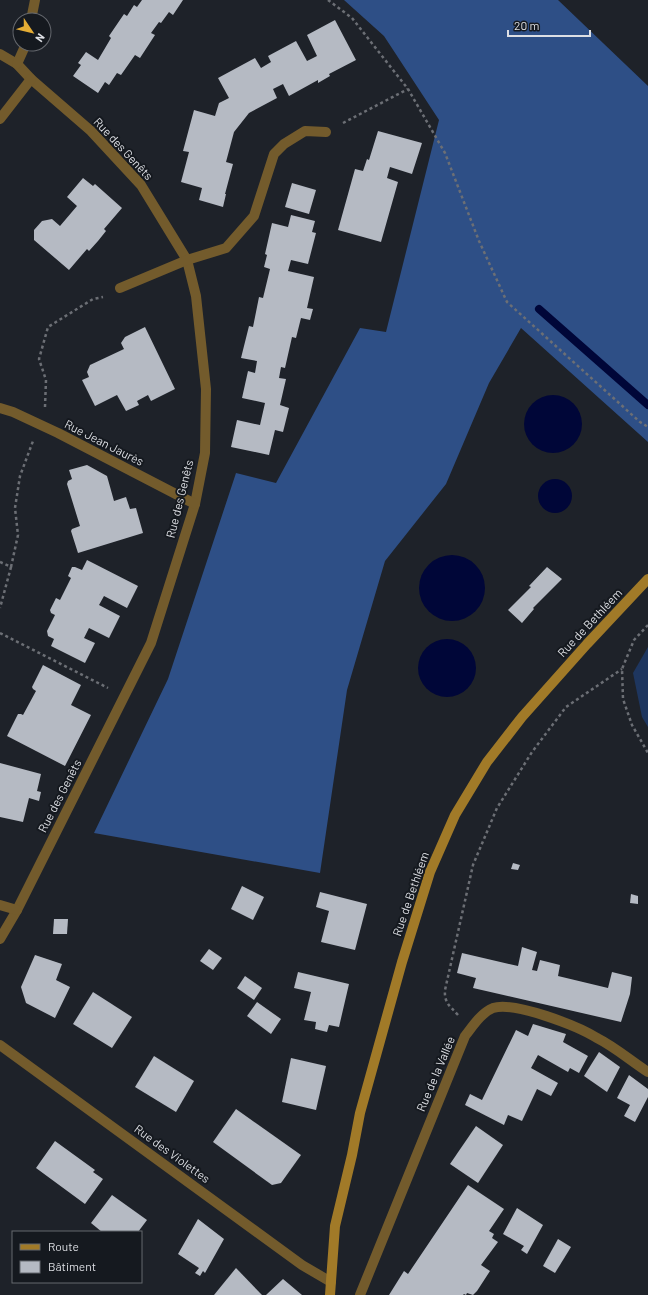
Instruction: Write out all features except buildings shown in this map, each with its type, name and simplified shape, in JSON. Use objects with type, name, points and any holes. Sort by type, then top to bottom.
[{"type":"main road","name":"Rue de Bethléem","points":[[330,1295],[335,1226],[352,1155],[360,1113],[402,962],[430,872],[455,814],[487,762],[522,716],[648,579]]},
{"type":"street","points":[[33,12],[35,0]]},
{"type":"street","points":[[17,64],[22,52]]},
{"type":"street","name":"Rue des Genêts","points":[[0,54],[17,64],[31,79],[91,131],[141,185],[187,260],[196,296],[206,389],[205,453],[195,504],[152,643],[17,910],[0,939]]},
{"type":"street","points":[[0,119],[31,79]]},
{"type":"street","points":[[120,288],[187,260],[226,248],[254,216],[274,154],[284,144],[305,131],[326,132]]},
{"type":"street","name":"Rue Jean Jaurès","points":[[0,408],[13,412],[58,433],[195,504]]},
{"type":"street","points":[[0,905],[17,910]]},
{"type":"street","name":"Rue de la Vallée","points":[[360,1295],[465,1036],[479,1018],[492,1009],[506,1006],[549,1017],[597,1037],[648,1072]]},
{"type":"street","name":"Rue des Violettes","points":[[0,1045],[302,1265],[331,1282]]},
{"type":"path","points":[[328,0],[352,18],[408,89],[446,153],[479,241],[507,302],[640,422],[648,427]]},
{"type":"path","points":[[326,132],[408,89]]},
{"type":"path","points":[[0,562],[11,567],[0,608]]},
{"type":"path","points":[[648,625],[634,640],[622,669],[623,699],[632,725],[648,753]]},
{"type":"path","points":[[0,633],[125,696]]},
{"type":"path","points":[[465,1036],[460,1018],[446,1003],[444,997],[473,866],[497,808],[532,752],[566,707],[622,669]]},
{"type":"shaded area","points":[[344,0],[558,0],[648,86],[648,442],[521,328],[489,383],[446,484],[385,561],[347,690],[320,873],[94,833],[168,679],[236,473],[276,483],[360,328],[386,332],[439,120],[384,36]]},
{"type":"shaded area","points":[[553,395],[569,400],[577,408],[582,424],[577,440],[569,448],[553,453],[537,448],[529,440],[524,424],[529,408],[537,400]]},
{"type":"shaded area","points":[[552,479],[558,479],[567,484],[571,490],[571,502],[567,508],[558,513],[552,513],[543,508],[538,499],[538,493],[543,484]]},
{"type":"shaded area","points":[[446,555],[458,555],[465,557],[476,564],[483,575],[485,588],[483,601],[476,612],[465,619],[458,621],[446,621],[439,619],[428,612],[421,601],[419,594],[419,582],[421,575],[428,564],[439,557]]},
{"type":"shaded area","points":[[447,639],[458,641],[471,652],[474,657],[476,668],[474,679],[463,692],[458,695],[447,697],[436,695],[423,684],[420,679],[418,668],[420,657],[431,644],[436,641]]},
{"type":"shaded area","points":[[648,647],[648,727],[642,717],[633,673]]},
{"type":"waterway","points":[[539,309],[648,405]]}]
